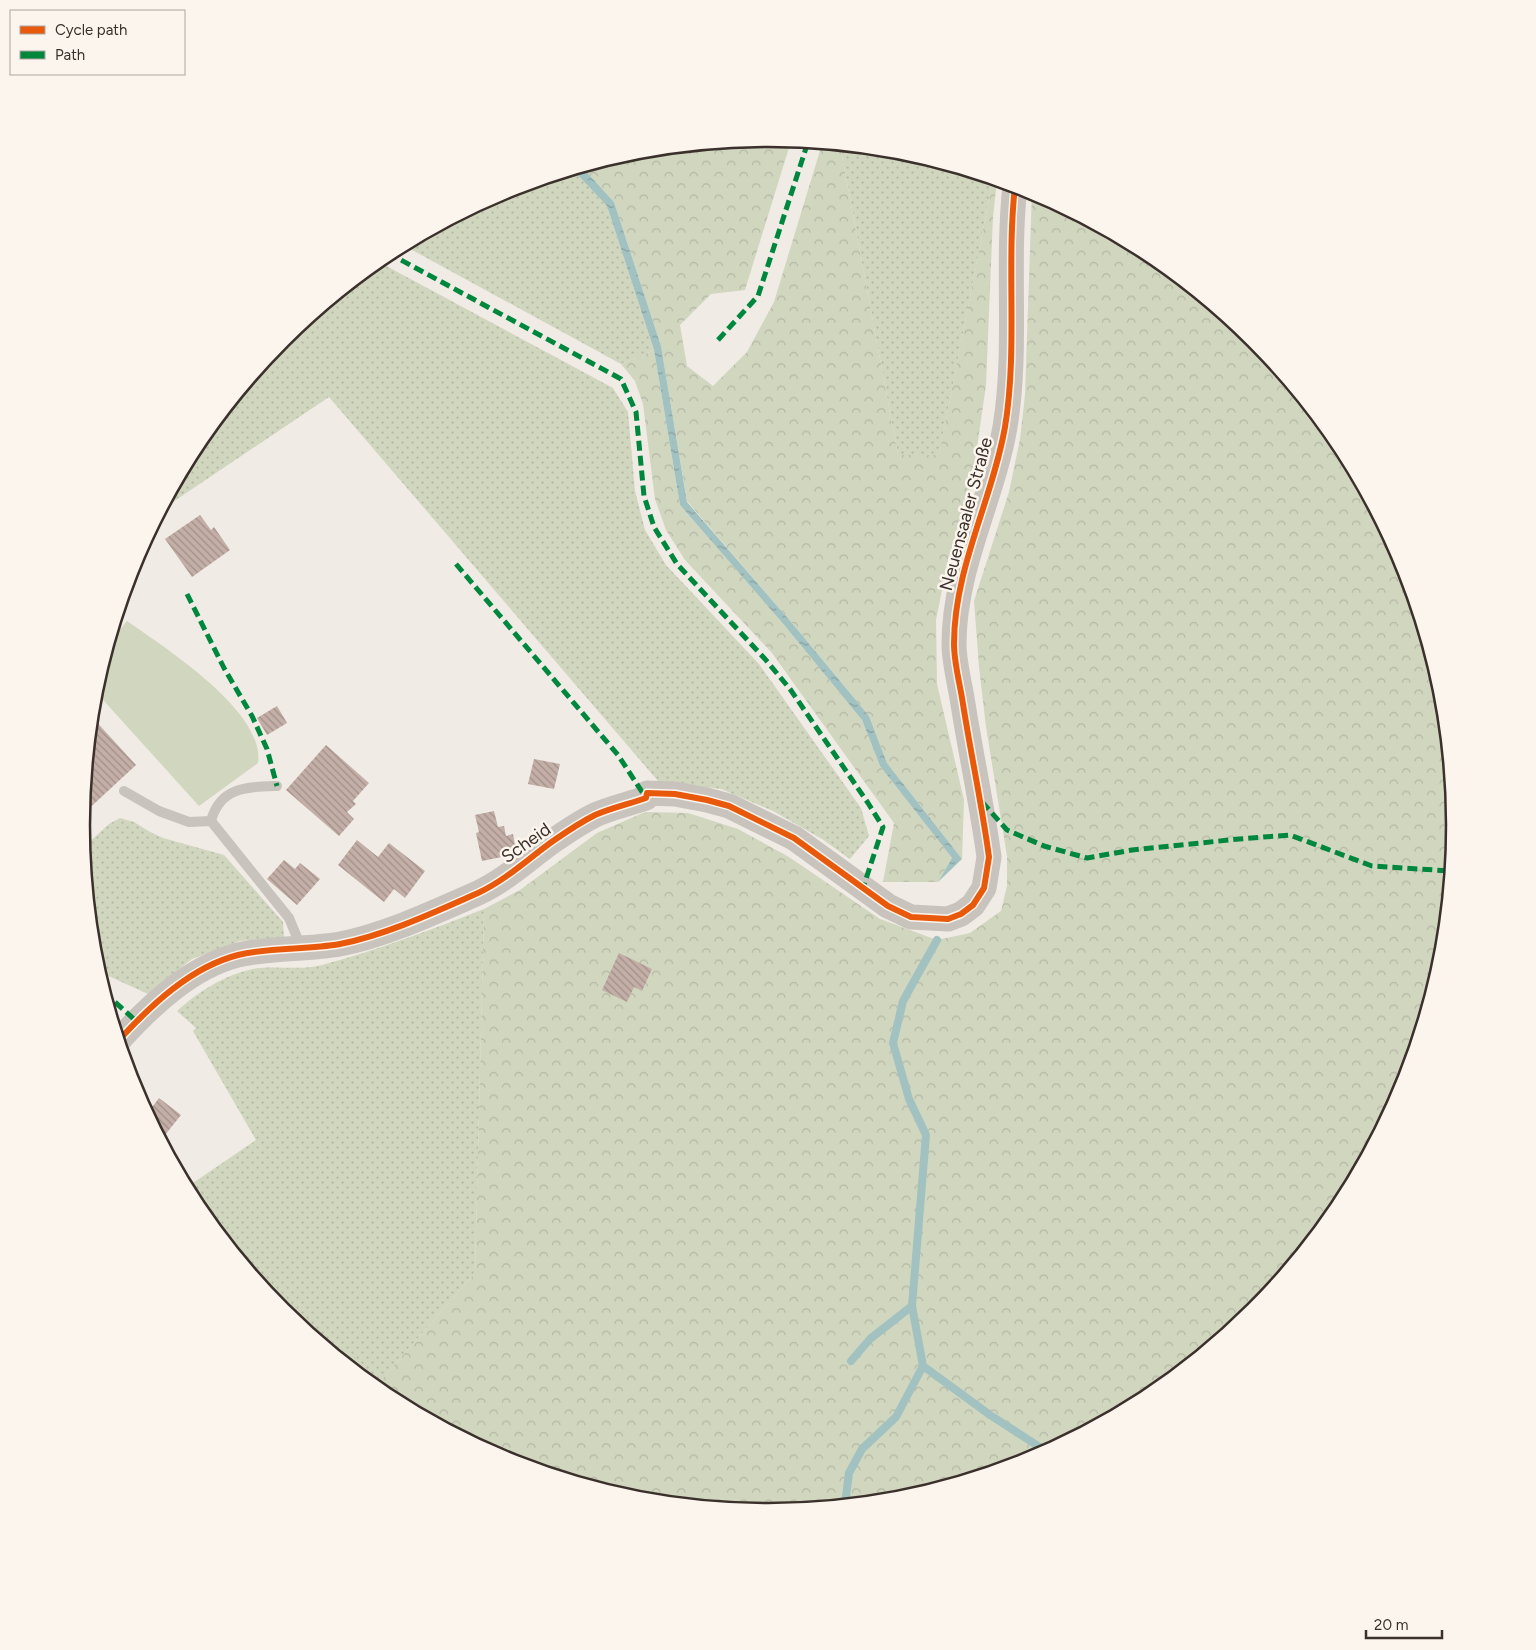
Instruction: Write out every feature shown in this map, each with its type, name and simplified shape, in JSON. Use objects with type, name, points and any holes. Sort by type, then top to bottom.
[{"type":"street","name":"Neuensaaler Straße","points":[[948,920],[961,914],[978,899],[984,888],[989,857],[954,646],[955,609],[963,570],[998,464],[1005,426],[1010,385],[1011,241],[1014,194]]},
{"type":"street","name":"Scheid","points":[[124,1035],[136,1021],[169,992],[190,976],[213,964],[238,955],[339,944],[425,916],[481,892],[595,815],[646,798],[647,793],[675,794],[729,806],[794,838],[888,906],[911,917],[948,920]]},
{"type":"lane","points":[[211,821],[214,808],[234,790],[256,786],[277,786]]},
{"type":"lane","points":[[124,791],[159,811],[189,822],[211,821]]},
{"type":"lane","points":[[211,821],[289,918],[301,947]]},
{"type":"green space","points":[[789,147],[745,290],[711,294],[680,325],[687,366],[713,386],[747,352],[774,302],[820,149],[841,151],[898,455],[939,455],[992,185],[996,187],[993,217],[986,385],[971,489],[948,560],[936,620],[937,684],[964,800],[962,859],[887,763],[869,716],[687,501],[661,346],[614,202],[587,172],[636,160],[680,153],[724,148]]},
{"type":"green space","points":[[841,151],[900,160],[943,170],[992,185],[939,456],[898,455]]},
{"type":"green space","points":[[577,175],[607,206],[654,350],[621,364],[411,249],[468,217],[550,183]]},
{"type":"green space","points":[[1032,201],[1068,217],[1145,261],[1215,315],[1278,378],[1332,448],[1355,486],[1376,525],[1410,607],[1433,693],[1445,781],[1445,869],[1440,913],[1433,957],[1410,1043],[1376,1125],[1332,1202],[1278,1272],[1247,1304],[1215,1335],[1145,1389],[1068,1433],[1027,1451],[986,1467],[900,1490],[812,1502],[768,1503],[724,1502],[636,1490],[550,1467],[509,1451],[468,1433],[391,1389],[380,1381],[475,1273],[484,909],[520,890],[597,833],[645,812],[688,813],[738,829],[789,857],[880,919],[937,940],[970,933],[1001,911],[1007,886],[1007,856],[986,727],[974,601],[1009,492],[1020,439],[1025,395]]},
{"type":"green space","points":[[385,265],[613,388],[628,412],[635,491],[645,530],[666,565],[759,664],[861,808],[869,836],[850,859],[822,839],[773,811],[721,789],[658,781],[329,397],[172,503],[204,448],[258,378],[321,315]]},
{"type":"green space","points":[[654,350],[680,505],[785,626],[862,720],[880,766],[952,858],[938,882],[883,882],[894,823],[772,653],[685,560],[666,530],[655,499],[643,404],[635,381],[621,364]]},
{"type":"green space","points":[[127,621],[187,664],[230,703],[246,723],[256,743],[258,763],[199,806],[102,699],[119,631]]},
{"type":"green space","points":[[120,818],[134,822],[163,838],[224,855],[283,922],[284,937],[240,941],[192,959],[148,994],[107,975],[96,913],[91,869],[90,841],[109,824]]},
{"type":"green space","points":[[484,909],[475,1273],[380,1381],[321,1335],[258,1272],[230,1238],[193,1183],[256,1140],[193,1031],[196,1028],[177,1011],[212,985],[232,975],[261,968],[314,967],[363,953]]},
{"type":"water","points":[[587,172],[614,202],[661,346],[687,502],[792,623],[869,716],[887,763],[962,859],[938,882],[952,858],[880,766],[862,720],[785,626],[680,505],[654,350],[607,206],[577,175]]},
{"type":"building","points":[[200,515],[211,530],[214,527],[230,550],[192,577],[165,539]]},
{"type":"building","points":[[277,706],[287,723],[267,735],[257,718]]},
{"type":"building","points":[[98,724],[136,765],[90,807],[91,781]]},
{"type":"building","points":[[326,745],[369,783],[353,801],[356,804],[347,812],[354,819],[339,836],[286,790]]},
{"type":"building","points":[[534,759],[560,764],[554,789],[528,784]]},
{"type":"building","points":[[494,811],[498,827],[504,826],[506,836],[513,834],[516,851],[511,855],[482,861],[476,833],[479,832],[475,815]]},
{"type":"building","points":[[357,840],[378,857],[389,843],[425,871],[405,898],[394,889],[384,902],[338,865]]},
{"type":"building","points":[[284,860],[295,869],[300,863],[320,879],[297,905],[267,879]]},
{"type":"building","points":[[619,953],[652,969],[642,991],[634,987],[627,1002],[602,990]]},
{"type":"building","points":[[159,1098],[181,1115],[165,1135],[152,1106]]},
{"type":"waterway","points":[[937,940],[903,1001],[893,1043],[909,1099],[926,1135],[912,1306],[923,1366],[990,1415],[1038,1446]]},
{"type":"waterway","points":[[851,1361],[870,1339],[912,1306]]},
{"type":"waterway","points":[[846,1498],[849,1473],[862,1449],[896,1417],[923,1366]]},
{"type":"marked path","points":[[718,340],[758,296],[806,148]]},
{"type":"marked path","points":[[397,258],[621,379],[636,412],[644,496],[654,527],[677,564],[765,659],[790,689],[883,827],[863,888]]},
{"type":"marked path","points":[[456,564],[618,755],[646,798]]},
{"type":"marked path","points":[[187,594],[224,668],[252,716],[267,749],[277,786]]},
{"type":"marked path","points":[[982,802],[1007,830],[1044,846],[1087,858],[1132,850],[1290,835],[1372,866],[1445,871]]},
{"type":"marked path","points":[[113,1000],[136,1021]]},
{"type":"cycle path","points":[[124,1035],[158,1001],[204,968],[250,952],[340,944],[375,935],[410,922],[488,888],[579,824],[595,815],[646,798],[647,793],[675,794],[729,806],[794,838],[888,906],[911,917],[948,919],[961,914],[973,905],[984,888],[989,857],[956,666],[954,644],[960,588],[992,481],[1005,427],[1011,367],[1011,246],[1014,194]]}]
